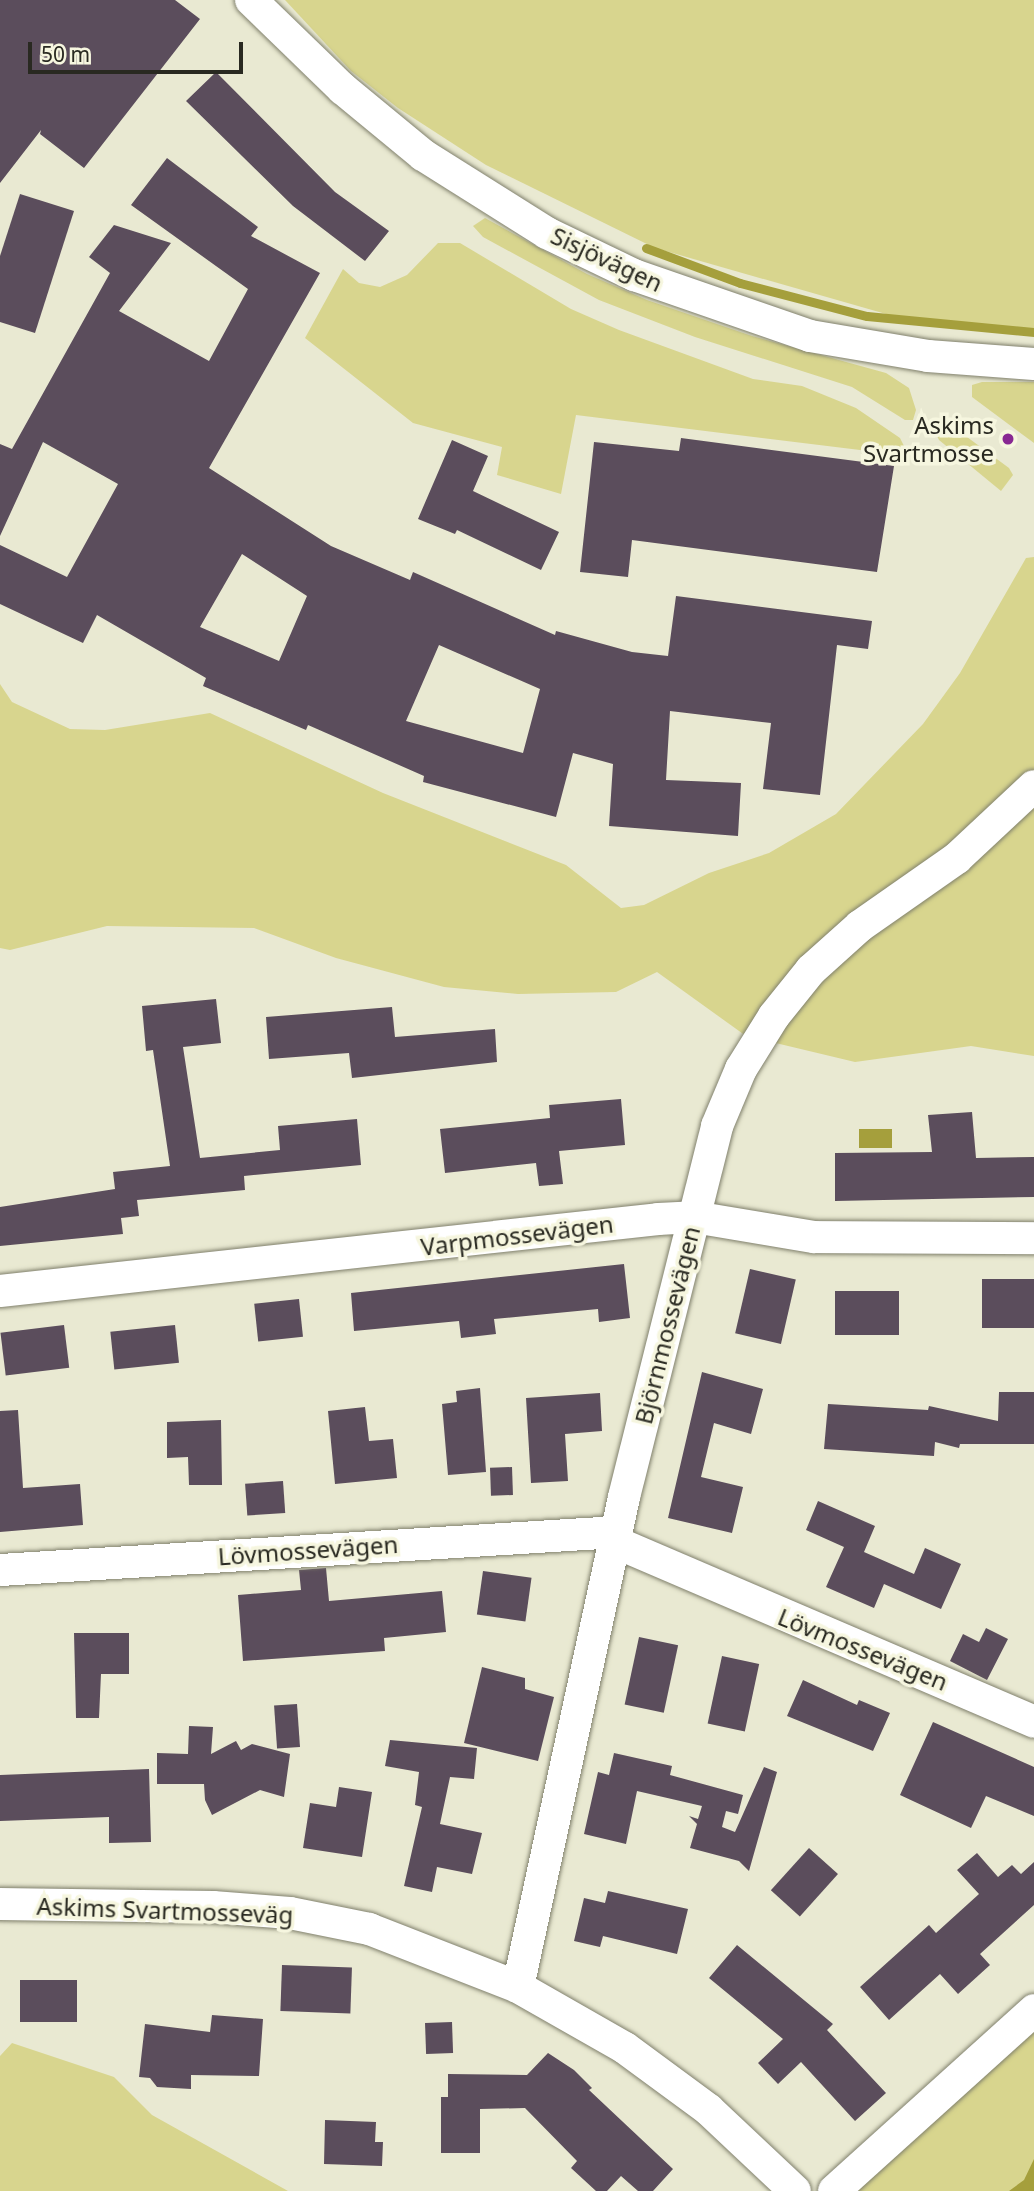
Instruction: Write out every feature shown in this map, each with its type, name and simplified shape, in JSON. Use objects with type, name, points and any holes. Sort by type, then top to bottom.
[{"type":"street","name":"Sisjövägen","points":[[251,0],[342,89],[423,155],[547,233],[634,275],[810,336],[928,356],[1034,364]]},
{"type":"street","name":"Björnmossevägen","points":[[518,1987],[616,1537],[717,1126],[741,1069],[774,1016],[811,970],[860,926],[957,858],[1034,786]]},
{"type":"street","name":"Varpmossevägen","points":[[0,1291],[694,1217],[814,1237],[1034,1238]]},
{"type":"street","name":"Lövmossevägen","points":[[0,1570],[616,1537],[1034,1722]]},
{"type":"street","name":"Askims Svartmosseväg","points":[[0,1904],[290,1913],[369,1929],[518,1987],[671,2080],[795,2191]]},
{"type":"street","points":[[834,2191],[1034,2010]]},
{"type":"shaded area","points":[[285,0],[1034,0],[1034,329],[914,322],[655,248],[486,165],[398,108],[351,71]]},
{"type":"shaded area","points":[[485,218],[587,274],[647,300],[752,336],[886,373],[909,388],[916,410],[913,420],[905,420],[852,387],[695,337],[599,300],[483,237],[473,226]]},
{"type":"shaded area","points":[[438,243],[460,243],[571,309],[619,330],[753,379],[802,386],[856,408],[900,438],[909,456],[576,415],[561,494],[497,475],[502,447],[413,423],[305,338],[343,269],[359,283],[380,287],[407,275]]},
{"type":"shaded area","points":[[982,382],[1034,382],[1034,443],[972,397],[972,385]]},
{"type":"shaded area","points":[[944,420],[1009,468],[1013,475],[1001,491],[939,440],[936,434]]},
{"type":"shaded area","points":[[1034,557],[1034,1056],[971,1046],[855,1062],[746,1036],[657,972],[616,992],[518,994],[444,987],[336,958],[254,928],[107,926],[10,950],[0,948],[0,684],[12,702],[70,729],[105,730],[210,713],[383,793],[566,865],[621,908],[644,905],[709,873],[769,853],[836,814],[923,724],[960,673],[1026,558]]},
{"type":"shaded area","points":[[859,1129],[892,1129],[892,1148],[859,1148]]},
{"type":"shaded area","points":[[1034,2024],[1034,2191],[847,2191]]},
{"type":"shaded area","points":[[12,2043],[114,2077],[152,2115],[288,2191],[0,2191],[0,2056]]},
{"type":"shaded area","points":[[1034,2159],[1034,2191],[1009,2191],[1024,2180]]},
{"type":"building","points":[[0,0],[175,0],[200,19],[84,168],[40,134],[41,130],[0,183]]},
{"type":"building","points":[[216,72],[335,192],[389,231],[365,261],[293,206],[186,101]]},
{"type":"building","points":[[167,158],[258,227],[251,236],[320,273],[209,468],[331,546],[410,580],[413,572],[555,635],[556,631],[632,652],[668,656],[676,596],[872,621],[868,649],[837,645],[820,795],[763,789],[771,723],[670,711],[666,780],[741,783],[738,836],[609,826],[613,764],[573,753],[556,817],[423,782],[424,776],[308,725],[306,730],[203,686],[206,678],[97,615],[83,643],[0,604],[0,545],[67,577],[118,484],[43,442],[0,536],[0,444],[12,449],[110,273],[89,257],[114,225],[171,243],[119,311],[209,361],[248,289],[131,205]],"holes":[[[242,554],[307,596],[279,661],[200,627]],[[439,645],[540,689],[523,753],[406,721]]]},
{"type":"building","points":[[20,194],[74,211],[35,333],[0,322],[0,256]]},
{"type":"building","points":[[681,438],[894,466],[877,572],[632,540],[628,577],[580,572],[594,442],[679,451]]},
{"type":"building","points":[[452,440],[488,456],[473,491],[559,532],[541,570],[457,530],[455,534],[418,519]]},
{"type":"building","points":[[216,999],[221,1043],[183,1047],[200,1158],[280,1150],[278,1126],[357,1119],[361,1165],[244,1176],[245,1190],[137,1200],[139,1216],[121,1218],[123,1234],[0,1246],[0,1207],[115,1189],[113,1172],[170,1166],[153,1050],[146,1051],[142,1006]]},
{"type":"building","points":[[392,1007],[395,1037],[495,1029],[497,1062],[352,1078],[349,1053],[269,1059],[266,1017]]},
{"type":"building","points":[[621,1099],[625,1145],[559,1151],[563,1184],[539,1186],[536,1163],[445,1173],[440,1129],[550,1118],[549,1105]]},
{"type":"building","points":[[972,1112],[976,1158],[1034,1157],[1034,1197],[835,1201],[835,1153],[932,1152],[928,1115]]},
{"type":"building","points":[[624,1264],[630,1318],[599,1322],[598,1309],[494,1319],[496,1334],[461,1338],[459,1321],[354,1331],[351,1293]]},
{"type":"building","points":[[750,1269],[796,1280],[781,1344],[735,1333]]},
{"type":"building","points":[[982,1279],[1034,1279],[1034,1328],[982,1328]]},
{"type":"building","points":[[835,1291],[899,1291],[899,1335],[835,1335]]},
{"type":"building","points":[[299,1299],[303,1337],[258,1341],[254,1304]]},
{"type":"building","points":[[64,1325],[69,1368],[6,1375],[0,1333]]},
{"type":"building","points":[[175,1325],[179,1363],[114,1370],[110,1332]]},
{"type":"building","points":[[702,1372],[763,1389],[751,1434],[714,1423],[701,1477],[743,1487],[732,1533],[668,1518]]},
{"type":"building","points":[[480,1388],[486,1472],[448,1475],[442,1404],[457,1402],[456,1391]]},
{"type":"building","points":[[999,1392],[1034,1392],[1034,1444],[960,1444],[959,1448],[935,1442],[934,1456],[824,1449],[828,1404],[928,1410],[929,1406],[998,1421]]},
{"type":"building","points":[[600,1393],[602,1431],[565,1434],[568,1481],[531,1483],[526,1398]]},
{"type":"building","points":[[365,1407],[369,1441],[393,1439],[397,1478],[335,1484],[328,1411]]},
{"type":"building","points":[[18,1410],[23,1488],[80,1484],[83,1525],[0,1532],[0,1411]]},
{"type":"building","points":[[221,1420],[222,1485],[189,1485],[188,1457],[167,1458],[167,1422]]},
{"type":"building","points":[[512,1467],[513,1495],[491,1496],[490,1468]]},
{"type":"building","points":[[283,1481],[285,1513],[247,1516],[245,1484]]},
{"type":"building","points":[[818,1501],[875,1526],[864,1552],[914,1574],[925,1548],[961,1564],[941,1609],[884,1584],[874,1608],[826,1587],[844,1547],[806,1530]]},
{"type":"building","points":[[326,1568],[329,1601],[442,1591],[446,1632],[384,1638],[385,1651],[243,1661],[238,1595],[301,1590],[299,1570]]},
{"type":"building","points":[[483,1571],[532,1578],[525,1621],[477,1615]]},
{"type":"building","points":[[986,1628],[1008,1639],[987,1680],[950,1661],[963,1634],[979,1642]]},
{"type":"building","points":[[74,1633],[129,1633],[129,1674],[101,1674],[99,1718],[76,1718]]},
{"type":"building","points":[[639,1637],[678,1645],[664,1713],[625,1704]]},
{"type":"building","points":[[722,1656],[759,1664],[745,1731],[708,1723]]},
{"type":"building","points":[[482,1667],[525,1678],[525,1689],[554,1697],[538,1761],[464,1743]]},
{"type":"building","points":[[803,1680],[857,1705],[859,1700],[890,1713],[873,1751],[787,1716]]},
{"type":"building","points":[[297,1704],[300,1747],[277,1748],[274,1706]]},
{"type":"building","points":[[933,1722],[1034,1767],[1034,1816],[986,1796],[971,1828],[900,1795]]},
{"type":"building","points":[[189,1726],[213,1727],[211,1754],[236,1741],[241,1750],[252,1744],[290,1754],[284,1797],[260,1790],[212,1815],[205,1800],[204,1784],[157,1784],[157,1753],[188,1754]]},
{"type":"building","points":[[390,1740],[477,1748],[474,1779],[450,1777],[440,1824],[482,1833],[472,1874],[437,1867],[432,1892],[404,1886],[422,1807],[415,1805],[419,1772],[385,1766]]},
{"type":"building","points":[[614,1753],[672,1766],[670,1775],[743,1795],[738,1814],[726,1811],[722,1827],[735,1832],[764,1767],[777,1772],[749,1871],[739,1861],[690,1848],[697,1824],[689,1816],[698,1819],[702,1806],[637,1791],[626,1844],[584,1834],[598,1772],[609,1775]]},
{"type":"building","points":[[149,1769],[151,1842],[109,1843],[109,1817],[0,1821],[0,1775]]},
{"type":"building","points":[[339,1787],[372,1792],[362,1857],[303,1848],[310,1803],[336,1807]]},
{"type":"building","points":[[809,1848],[838,1874],[800,1916],[771,1890]]},
{"type":"building","points":[[977,1853],[998,1877],[1012,1865],[1021,1874],[1034,1862],[1034,1905],[980,1954],[990,1965],[958,1994],[940,1974],[889,2020],[860,1987],[929,1925],[936,1933],[979,1894],[957,1870]]},
{"type":"building","points":[[608,1891],[688,1909],[677,1954],[603,1936],[600,1947],[574,1941],[584,1898],[605,1903]]},
{"type":"building","points":[[737,1945],[833,2024],[827,2030],[886,2093],[855,2121],[801,2062],[778,2084],[758,2063],[783,2039],[709,1978]]},
{"type":"building","points":[[282,1965],[352,1967],[350,2013],[280,2011]]},
{"type":"building","points":[[20,1980],[77,1980],[77,2022],[20,2022]]},
{"type":"building","points":[[212,2015],[263,2019],[259,2076],[191,2075],[191,2089],[157,2087],[150,2078],[139,2077],[145,2024],[210,2032]]},
{"type":"building","points":[[452,2022],[453,2053],[426,2054],[425,2023]]},
{"type":"building","points":[[548,2053],[574,2070],[592,2088],[589,2090],[673,2169],[653,2191],[638,2191],[621,2176],[607,2191],[596,2191],[571,2168],[577,2161],[525,2108],[480,2109],[480,2153],[441,2153],[441,2097],[448,2097],[448,2074],[527,2075]]},
{"type":"building","points":[[325,2120],[376,2122],[375,2142],[383,2142],[382,2166],[324,2164]]},
{"type":"waterway","points":[[646,248],[740,283],[867,316],[1034,332]]},
{"type":"place","name":"Askims Svartmosse","points":[[1008,439]]}]
